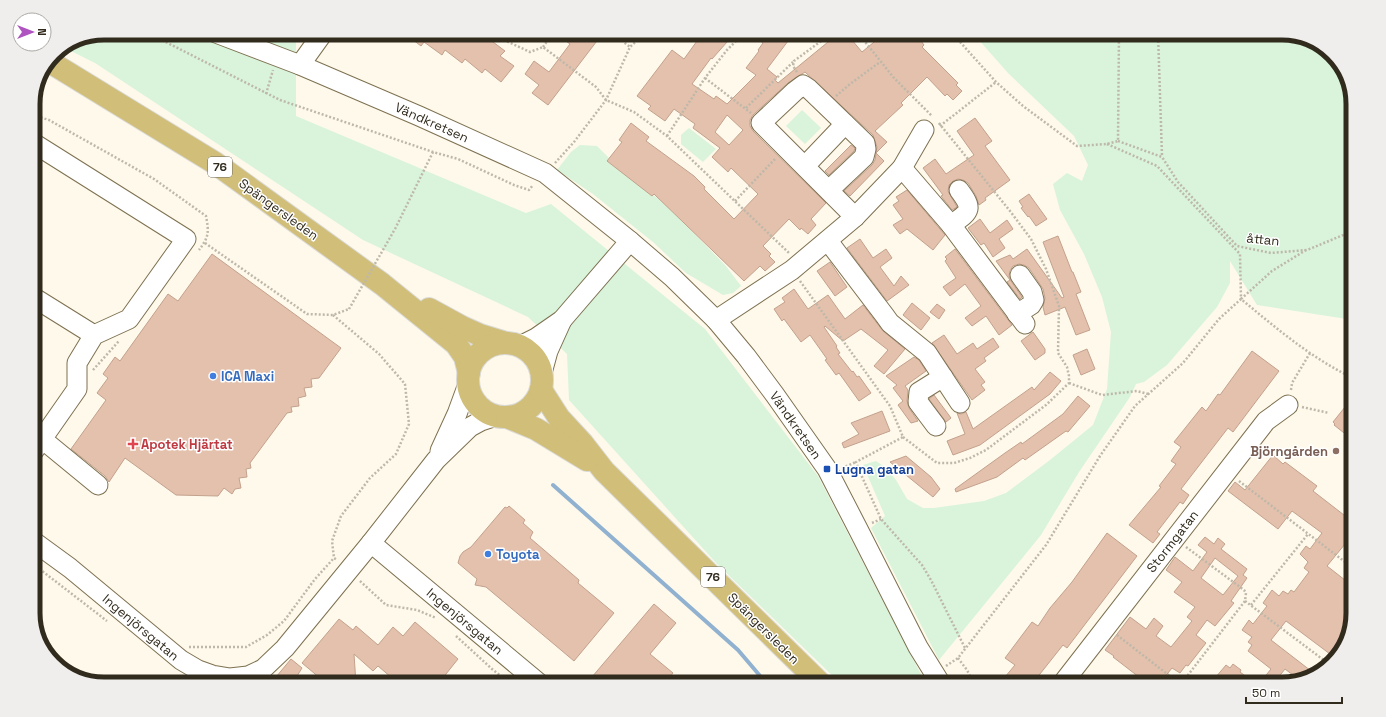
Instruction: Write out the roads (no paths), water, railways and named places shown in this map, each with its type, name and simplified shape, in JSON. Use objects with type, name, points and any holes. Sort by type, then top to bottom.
[{"type":"main road","name":"Spängersleden","points":[[54,65],[215,163],[382,284],[456,344],[465,357],[471,395],[485,412],[536,429],[604,471]]},
{"type":"main road","name":"Spängersleden","points":[[382,284],[462,327],[513,344],[530,352],[538,362],[541,382],[559,418],[583,444],[604,471],[814,677]]},
{"type":"main road","points":[[468,378],[473,361],[482,351],[493,345],[513,344]]},
{"type":"main road","points":[[501,417],[518,415],[528,409],[536,401],[541,382]]},
{"type":"street","name":"Vändkretsen","points":[[234,40],[300,65],[419,116],[545,173],[630,241],[672,277],[716,320],[775,395],[826,469],[918,647],[941,676]]},
{"type":"street","points":[[300,65],[318,40]]},
{"type":"street","points":[[829,190],[864,157],[866,149],[865,143],[803,85],[761,123],[855,217]]},
{"type":"street","points":[[805,166],[845,124]]},
{"type":"street","points":[[716,320],[796,267],[855,217],[902,168],[924,130]]},
{"type":"street","points":[[40,147],[186,239],[129,319],[94,335],[77,363],[77,389],[43,446],[98,485]]},
{"type":"street","points":[[902,168],[952,225],[1021,319],[1034,300],[1032,292],[1020,275]]},
{"type":"street","points":[[952,225],[966,214],[969,208],[969,203],[959,190]]},
{"type":"street","points":[[513,344],[536,338],[562,320],[630,241]]},
{"type":"street","points":[[828,241],[890,323],[927,353],[960,403]]},
{"type":"street","points":[[40,301],[94,335]]},
{"type":"street","points":[[541,382],[548,351],[562,320]]},
{"type":"street","points":[[936,426],[918,402],[917,398],[919,392],[943,377]]},
{"type":"street","name":"Ingenjörsgatan","points":[[436,460],[457,414],[468,378]]},
{"type":"street","name":"Stormgatan","points":[[1067,677],[1266,421],[1288,405]]},
{"type":"street","name":"Ingenjörsgatan","points":[[239,677],[248,676],[263,669],[285,648],[371,543],[436,460],[470,427],[481,421],[501,417]]},
{"type":"street","name":"Ingenjörsgatan","points":[[371,543],[532,677]]},
{"type":"street","name":"Ingenjörsgatan","points":[[40,546],[70,568],[181,660],[198,670],[224,677]]},
{"type":"waterway","points":[[553,485],[738,650],[761,677]]},
{"type":"place","name":"ICA Maxi","points":[[213,376]]},
{"type":"place","name":"Apotek Hjärtat","points":[[133,444]]},
{"type":"place","name":"Björngården","points":[[1336,451]]},
{"type":"place","name":"Lugna gatan","points":[[827,469]]},
{"type":"place","name":"Toyota","points":[[488,554]]}]
